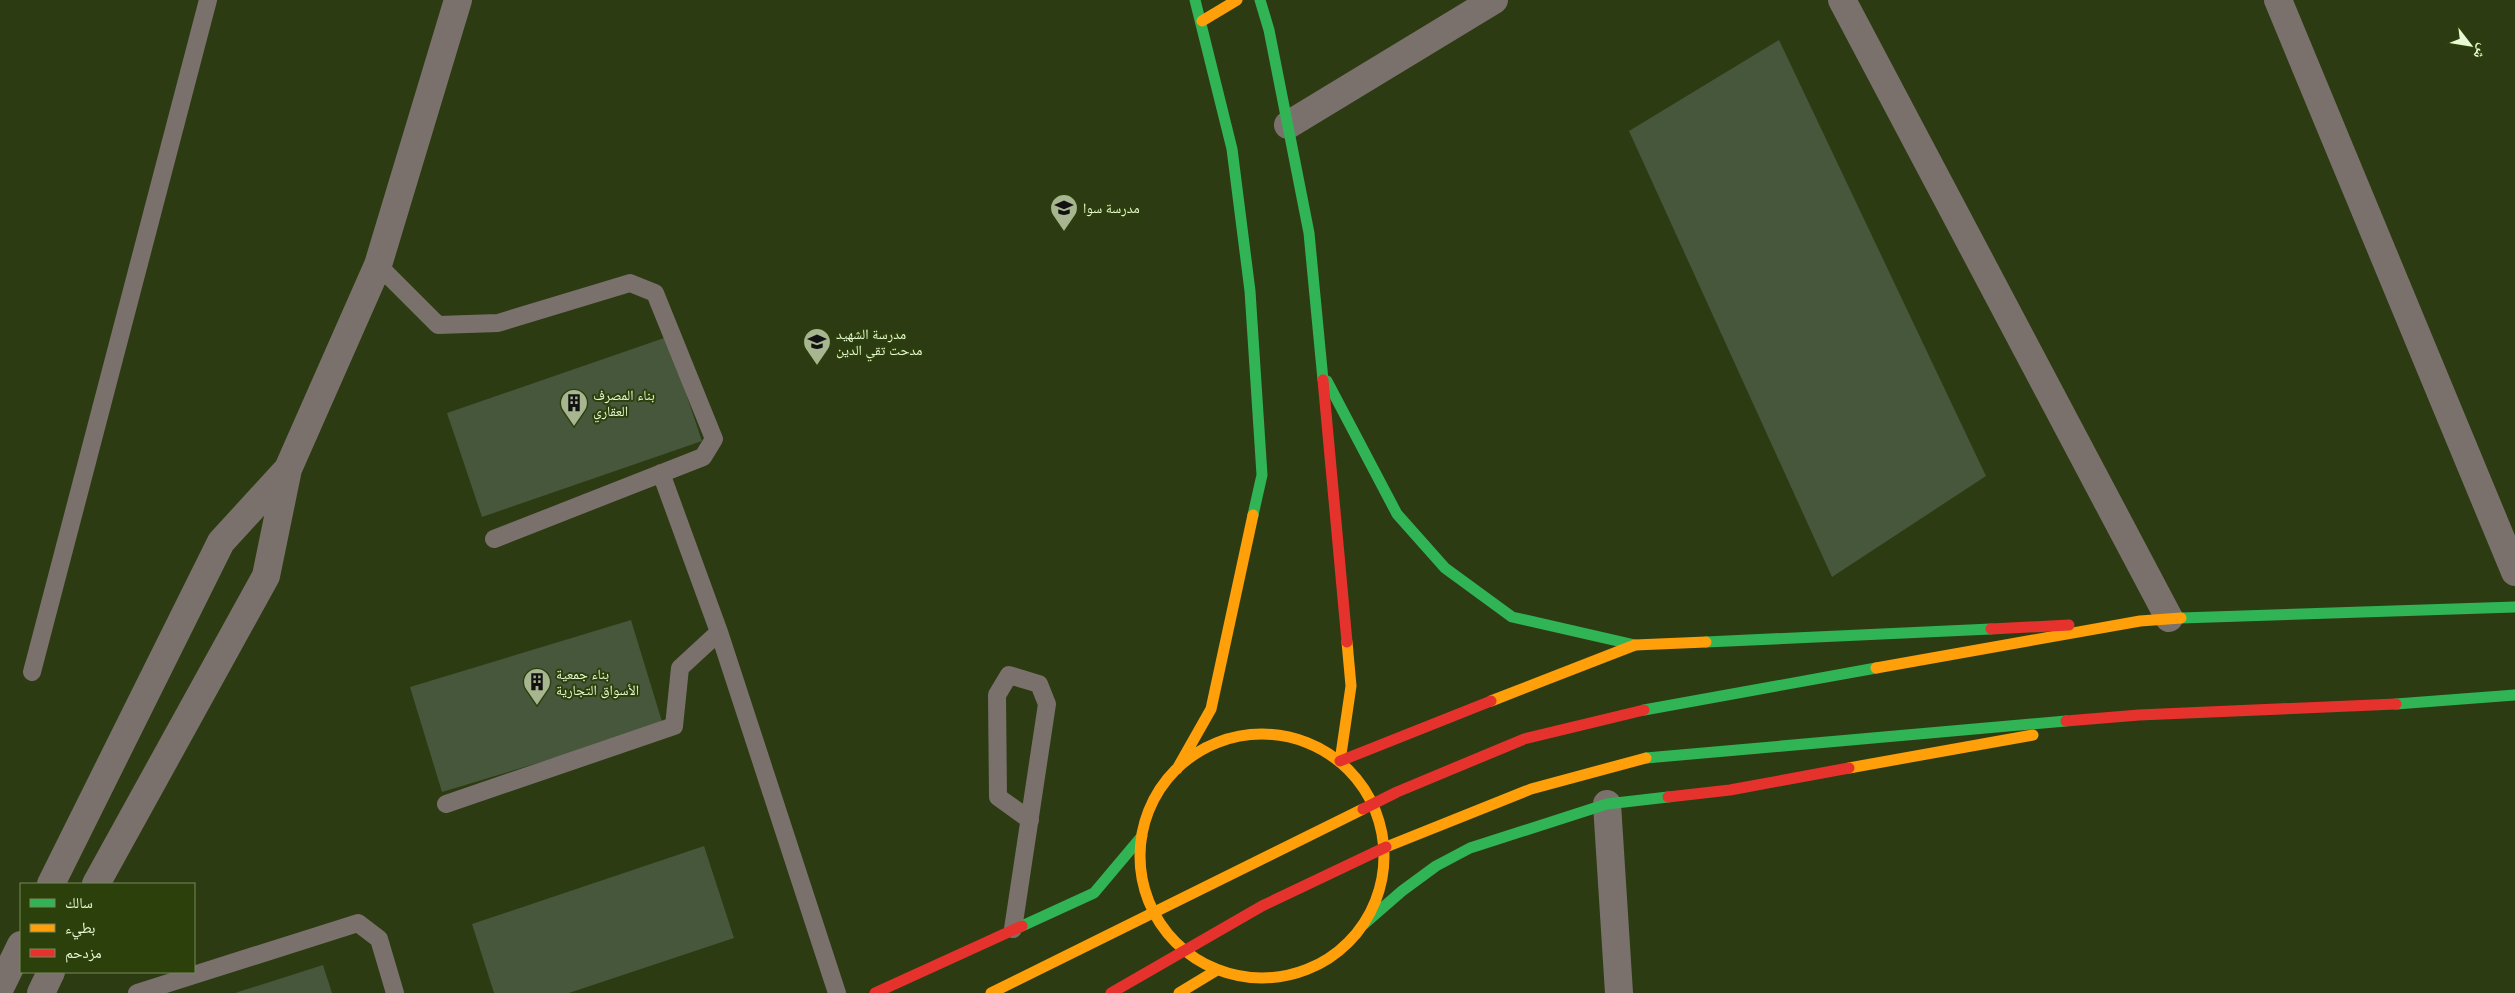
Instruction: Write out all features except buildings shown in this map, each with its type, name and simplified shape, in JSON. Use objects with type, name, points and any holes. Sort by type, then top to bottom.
[{"type":"main road","points":[[1195,0],[1202,21],[1232,149],[1250,291],[1262,474],[1211,709],[1177,769],[1154,800],[1142,836],[1141,874],[1151,910],[1172,940],[1202,963],[1247,982],[1290,976],[1328,960],[1348,944],[1364,924],[1402,891],[1436,866],[1470,848],[1606,804],[1730,790],[2139,715]]},
{"type":"main road","points":[[1202,21],[1238,0]]},
{"type":"main road","points":[[1260,0],[1269,30],[1310,233],[1351,686],[1340,762]]},
{"type":"main road","points":[[1321,369],[1397,514],[1445,568],[1512,617],[1635,645],[2140,622]]},
{"type":"main road","points":[[990,993],[1397,792],[1524,739],[1644,710],[2169,618],[2515,607]]},
{"type":"main road","points":[[1340,762],[1405,733],[1635,645]]},
{"type":"main road","points":[[1111,993],[1262,906],[1405,838],[1531,788],[1646,758],[2139,715],[2427,703],[2515,695]]},
{"type":"main road","points":[[1177,769],[1208,746],[1245,735],[1284,735],[1321,748],[1340,762],[1364,788],[1379,820],[1385,856],[1380,892],[1364,924]]},
{"type":"main road","points":[[875,993],[1094,893],[1142,836]]},
{"type":"main road","points":[[1314,980],[1328,960]]},
{"type":"main road","points":[[1179,993],[1216,970]]},
{"type":"street","points":[[97,883],[266,576],[288,469],[378,265],[458,0]]},
{"type":"street","points":[[1288,125],[1494,0]]},
{"type":"street","points":[[1842,0],[2169,618]]},
{"type":"street","points":[[2278,0],[2515,572]]},
{"type":"street","points":[[51,883],[221,542],[288,469]]},
{"type":"street","points":[[1606,804],[1619,993]]},
{"type":"street","points":[[0,988],[20,947]]},
{"type":"street","points":[[41,993],[51,973]]},
{"type":"lane","points":[[32,672],[208,0]]},
{"type":"lane","points":[[378,265],[438,325],[498,323],[630,283],[655,293],[714,439],[703,457],[494,539]]},
{"type":"lane","points":[[661,473],[719,632],[838,993]]},
{"type":"lane","points":[[446,804],[674,726],[680,668],[719,632]]},
{"type":"lane","points":[[1013,929],[1030,820],[1048,704],[1039,684],[1009,675],[997,695],[998,797],[1030,820]]},
{"type":"lane","points":[[137,993],[358,923],[379,939],[395,993]]},
{"type":"traffic: fast","points":[[1195,0],[1232,149],[1250,291],[1262,475],[1253,515]]},
{"type":"traffic: fast","points":[[1260,0],[1269,30],[1309,233],[1323,380]]},
{"type":"traffic: fast","points":[[1327,381],[1397,514],[1445,568],[1512,617],[1635,645]]},
{"type":"traffic: fast","points":[[2181,618],[2515,607]]},
{"type":"traffic: fast","points":[[1706,642],[1991,629]]},
{"type":"traffic: fast","points":[[1644,710],[1876,668]]},
{"type":"traffic: fast","points":[[2396,704],[2515,695]]},
{"type":"traffic: fast","points":[[1646,758],[2066,721]]},
{"type":"traffic: fast","points":[[1364,924],[1402,891],[1436,866],[1470,848],[1607,804],[1668,797]]},
{"type":"traffic: fast","points":[[1022,926],[1094,893],[1142,836]]},
{"type":"traffic: slow","points":[[1202,21],[1237,0]]},
{"type":"traffic: slow","points":[[1177,769],[1211,709],[1253,515]]},
{"type":"traffic: slow","points":[[1876,668],[2140,621],[2181,618]]},
{"type":"traffic: slow","points":[[1340,761],[1351,686],[1347,642]]},
{"type":"traffic: slow","points":[[1491,701],[1635,645],[1706,642]]},
{"type":"traffic: slow","points":[[1262,734],[1297,739],[1309,743],[1330,755],[1348,770],[1363,788],[1375,809],[1379,821],[1384,856],[1379,891],[1375,903],[1363,924],[1348,942],[1330,957],[1309,969],[1297,973],[1262,978],[1227,973],[1215,969],[1194,957],[1176,942],[1161,924],[1149,903],[1145,891],[1140,856],[1145,821],[1149,809],[1161,788],[1176,770],[1194,755],[1215,743],[1227,739],[1262,734]]},
{"type":"traffic: slow","points":[[1849,768],[2033,735]]},
{"type":"traffic: slow","points":[[1386,847],[1531,789],[1646,758]]},
{"type":"traffic: slow","points":[[991,993],[1363,809]]},
{"type":"traffic: slow","points":[[1179,993],[1217,970]]},
{"type":"traffic: jam","points":[[1323,380],[1347,642]]},
{"type":"traffic: jam","points":[[1991,629],[2069,625]]},
{"type":"traffic: jam","points":[[1340,761],[1491,701]]},
{"type":"traffic: jam","points":[[2066,721],[2139,715],[2396,704]]},
{"type":"traffic: jam","points":[[1363,809],[1397,792],[1524,739],[1644,710]]},
{"type":"traffic: jam","points":[[1668,797],[1730,790],[1849,768]]},
{"type":"traffic: jam","points":[[1111,993],[1262,906],[1386,847]]},
{"type":"traffic: jam","points":[[875,993],[1022,926]]},
{"type":"place","name":"مدرسة سوا","points":[[1064,232]]},
{"type":"place","name":"مدرسة الشهيد مدحت تقي الدين","points":[[817,366]]},
{"type":"place","name":"بناء المصرف العقاري","points":[[574,427]]},
{"type":"place","name":"بناء جمعية الأسواق التجارية","points":[[537,706]]}]
